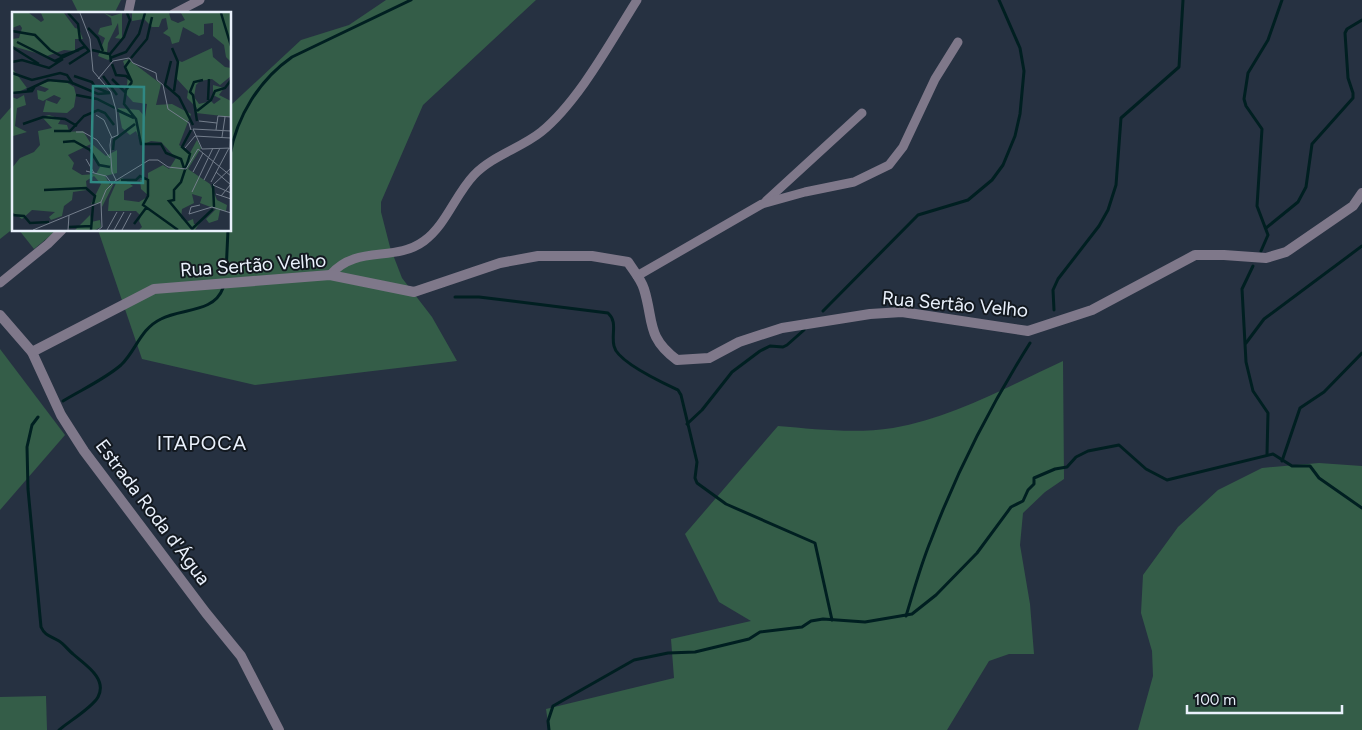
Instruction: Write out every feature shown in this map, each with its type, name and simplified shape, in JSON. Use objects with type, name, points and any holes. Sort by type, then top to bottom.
[{"type":"street","points":[[177,12],[200,0]]},
{"type":"street","points":[[330,275],[340,264],[355,257],[409,250],[426,240],[478,170],[530,140],[561,112],[594,68],[637,0]]},
{"type":"street","points":[[762,204],[805,192],[854,182],[889,165],[899,153],[935,79],[958,42]]},
{"type":"street","points":[[637,276],[762,204],[862,113]]},
{"type":"street","name":"Rua Sertão Velho","points":[[32,352],[154,289],[330,275],[414,292],[500,263],[547,256],[592,256],[628,262],[644,287],[654,335],[665,351],[677,360],[709,358],[739,342],[782,328],[870,314],[902,312],[1028,331],[1092,310],[1195,255],[1224,254],[1266,258],[1286,252],[1353,206],[1362,193]]},
{"type":"street","points":[[0,283],[61,231]]},
{"type":"street","name":"Estrada Roda d'Água","points":[[0,315],[32,352],[61,415],[84,451],[206,613],[241,656],[279,730]]},
{"type":"green space","points":[[72,0],[121,0],[115,12],[78,12]]},
{"type":"green space","points":[[386,0],[536,0],[423,105],[381,202],[381,212],[390,247],[402,278],[432,317],[457,361],[255,385],[142,359],[98,231],[231,231],[231,105],[301,40],[349,25]]},
{"type":"green space","points":[[12,106],[12,230],[0,239],[0,120]]},
{"type":"green space","points":[[20,231],[56,231],[34,249]]},
{"type":"green space","points":[[0,349],[65,435],[0,510]]},
{"type":"green space","points":[[1063,361],[1064,479],[1045,492],[1023,513],[1020,545],[1030,604],[1034,654],[1009,654],[989,661],[947,730],[549,730],[546,709],[674,678],[671,639],[751,621],[719,602],[685,534],[778,426],[864,431],[893,428],[915,423],[937,417],[980,400]]},
{"type":"green space","points":[[1319,463],[1362,466],[1362,730],[1138,730],[1153,676],[1152,651],[1141,613],[1143,575],[1178,527],[1218,490],[1262,468]]},
{"type":"green space","points":[[46,696],[47,730],[0,730],[0,697]]},
{"type":"waterway","points":[[231,150],[238,126],[251,100],[280,66],[292,57],[411,0]]},
{"type":"waterway","points":[[823,311],[918,215],[968,200],[992,180],[1003,165],[1015,136],[1020,114],[1024,71],[1020,48],[999,0]]},
{"type":"waterway","points":[[1054,310],[1053,290],[1058,279],[1099,226],[1108,210],[1116,185],[1121,118],[1179,67],[1183,0]]},
{"type":"waterway","points":[[1261,251],[1268,235],[1257,206],[1262,129],[1246,106],[1244,99],[1248,73],[1268,40],[1282,0]]},
{"type":"waterway","points":[[1266,228],[1298,202],[1306,187],[1312,144],[1353,98],[1348,78],[1345,33],[1347,29],[1362,20]]},
{"type":"waterway","points":[[226,273],[228,231]]},
{"type":"waterway","points":[[1246,343],[1264,319],[1362,246]]},
{"type":"waterway","points":[[1253,266],[1242,289],[1246,362],[1253,391],[1268,413],[1267,454]]},
{"type":"waterway","points":[[63,401],[100,380],[121,365],[143,334],[154,323],[169,316],[205,306],[219,296],[223,288]]},
{"type":"waterway","points":[[455,297],[479,297],[608,313],[613,320],[614,346],[623,359],[678,390],[681,395],[697,462],[695,478],[697,483],[726,504],[815,543],[832,620]]},
{"type":"waterway","points":[[687,424],[702,410],[732,372],[760,351],[770,346],[783,347],[787,345],[804,330]]},
{"type":"waterway","points":[[906,616],[924,558],[963,464],[988,414],[1030,343]]},
{"type":"waterway","points":[[1282,461],[1300,408],[1324,392],[1362,353]]},
{"type":"waterway","points":[[38,417],[32,425],[27,447],[28,489],[41,627],[46,634],[61,642],[88,667],[100,684],[98,697],[95,701],[59,730]]},
{"type":"waterway","points":[[549,730],[548,721],[553,706],[634,660],[668,653],[695,652],[749,639],[760,632],[802,627],[811,621],[823,619],[865,622],[912,614],[936,595],[977,553],[1011,507],[1023,501],[1028,490],[1034,484],[1034,478],[1055,469],[1067,467],[1076,457],[1088,451],[1119,445],[1146,469],[1167,480],[1273,454],[1292,466],[1310,466],[1319,478],[1362,508]]},
{"type":"district","name":"ITAPOCA","points":[[202,443]]}]
